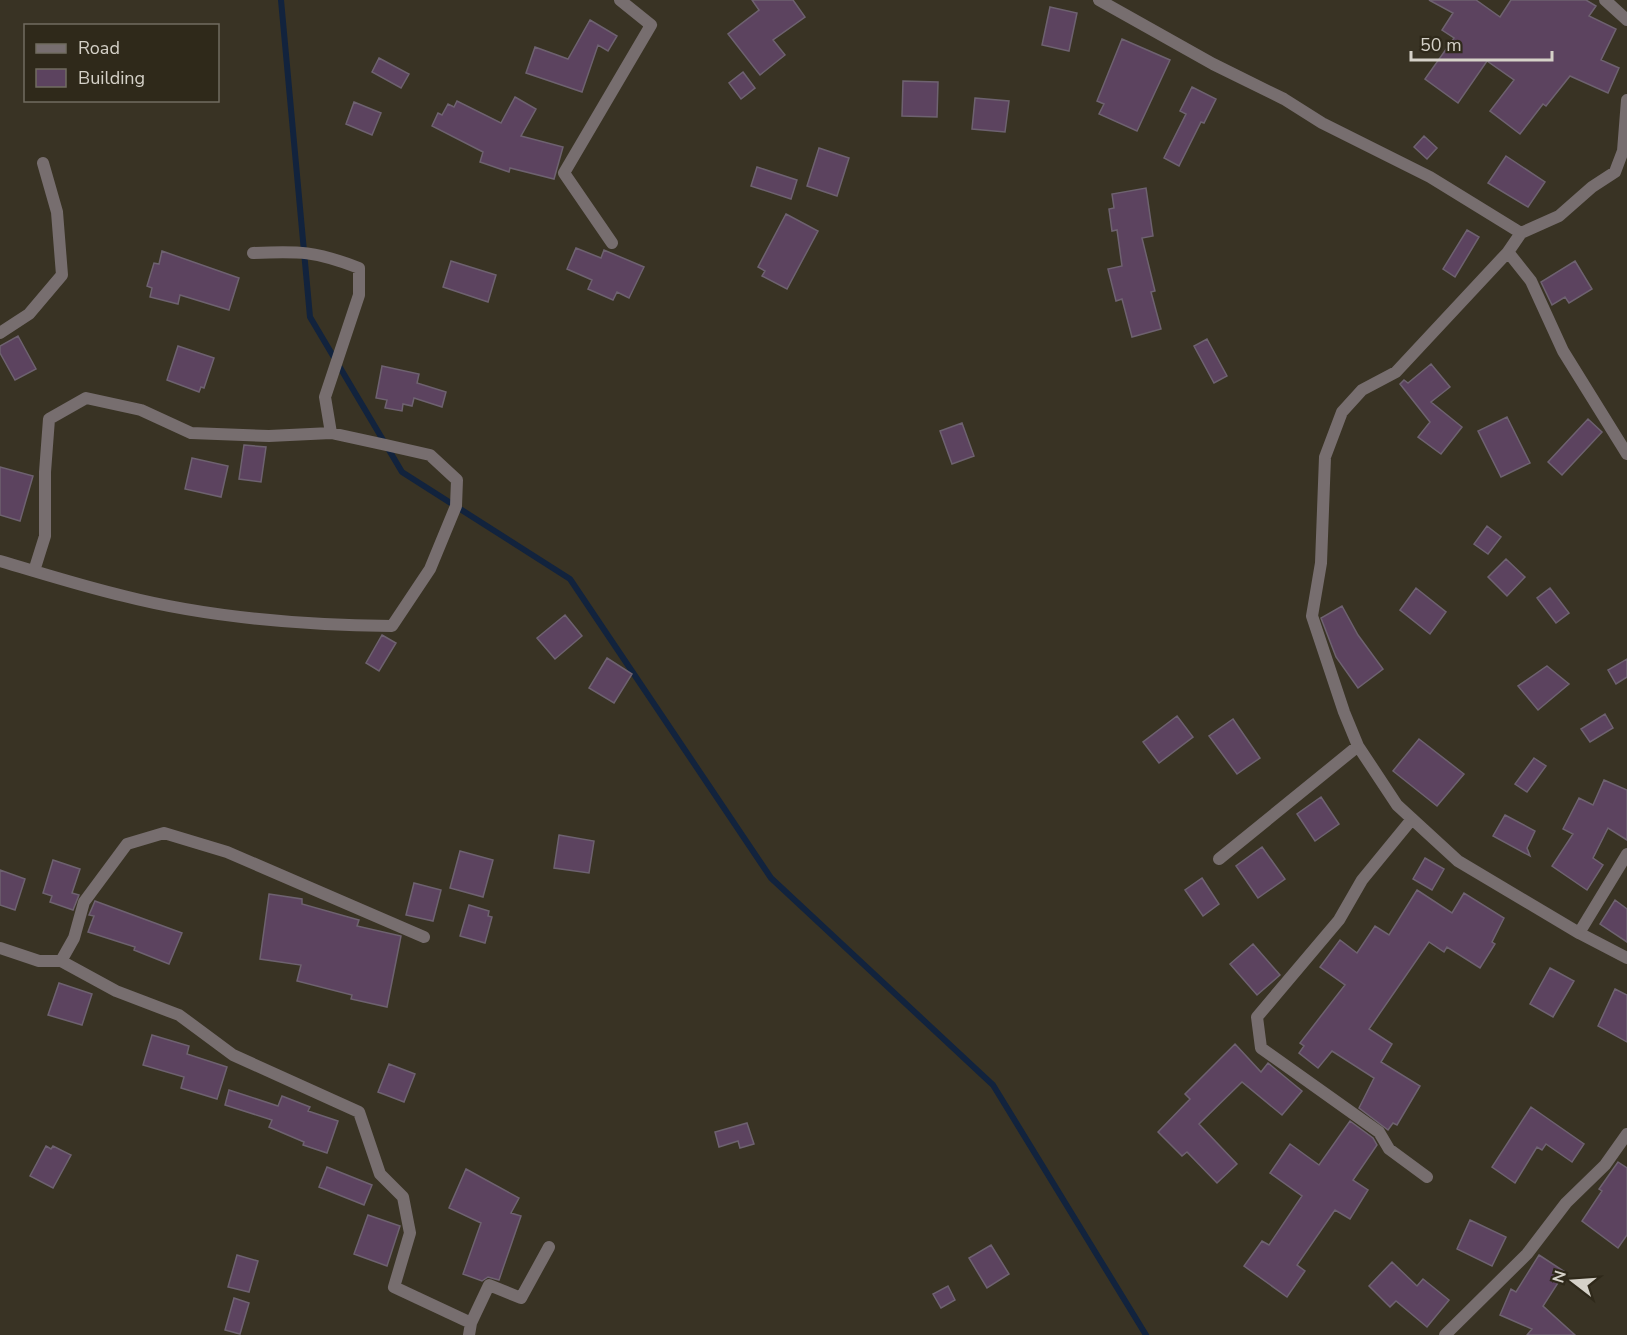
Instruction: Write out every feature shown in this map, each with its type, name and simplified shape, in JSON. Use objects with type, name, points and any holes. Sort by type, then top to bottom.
[{"type":"street","points":[[612,243],[564,172],[651,25],[620,0]]},
{"type":"street","points":[[1099,0],[1213,64],[1284,99],[1322,123],[1430,177],[1521,233]]},
{"type":"street","points":[[1605,0],[1627,20]]},
{"type":"street","points":[[1627,100],[1623,151],[1615,172],[1592,187],[1559,216],[1521,233],[1508,252],[1396,372],[1362,390],[1342,412],[1325,457],[1321,563],[1312,616],[1344,712],[1358,746],[1397,805],[1458,861],[1579,933],[1627,958]]},
{"type":"street","points":[[0,333],[29,314],[63,275],[57,212],[43,163]]},
{"type":"street","points":[[253,252],[304,251],[325,255],[359,268],[359,294],[325,398],[331,433]]},
{"type":"street","points":[[1508,252],[1531,281],[1563,351],[1627,454]]},
{"type":"street","points":[[0,561],[34,571],[125,597],[212,612],[328,625],[392,626],[430,569],[456,506],[457,480],[430,455],[331,433],[269,436],[191,433],[141,410],[86,398],[50,419],[45,472],[45,536],[34,571]]},
{"type":"street","points":[[1219,859],[1358,746]]},
{"type":"street","points":[[1412,819],[1362,880],[1340,920],[1257,1017],[1261,1048],[1379,1132],[1389,1149],[1427,1177]]},
{"type":"street","points":[[61,961],[74,938],[84,902],[127,844],[164,833],[227,852],[424,937]]},
{"type":"street","points":[[1579,933],[1627,854]]},
{"type":"street","points":[[0,948],[39,961],[61,961],[116,991],[179,1015],[233,1055],[359,1112],[380,1174],[404,1197],[410,1233],[394,1287],[470,1329],[489,1285],[521,1298],[549,1247]]},
{"type":"street","points":[[1445,1335],[1527,1254],[1566,1203],[1605,1165],[1627,1134]]},
{"type":"building","points":[[752,0],[793,0],[805,17],[773,40],[785,55],[760,75],[728,34],[759,10]]},
{"type":"building","points":[[1429,0],[1476,0],[1500,17],[1511,0],[1586,0],[1596,6],[1589,16],[1616,29],[1601,60],[1619,68],[1608,93],[1570,76],[1546,106],[1543,104],[1520,134],[1490,111],[1514,80],[1487,61],[1458,103],[1425,79],[1454,38],[1442,30],[1453,13]]},
{"type":"building","points":[[1050,7],[1077,13],[1069,51],[1042,45]]},
{"type":"building","points":[[590,20],[617,36],[608,51],[598,45],[582,92],[526,73],[535,47],[568,59]]},
{"type":"building","points":[[1122,39],[1170,60],[1137,131],[1099,114],[1104,104],[1097,101]]},
{"type":"building","points":[[379,58],[409,74],[401,88],[372,72]]},
{"type":"building","points":[[743,72],[755,88],[741,99],[729,83]]},
{"type":"building","points":[[903,81],[938,82],[937,117],[902,116]]},
{"type":"building","points":[[1192,87],[1216,99],[1204,123],[1201,122],[1179,166],[1164,158],[1186,114],[1180,111]]},
{"type":"building","points":[[515,97],[536,109],[521,136],[563,147],[554,179],[510,168],[509,172],[480,162],[483,152],[432,126],[438,113],[442,115],[448,104],[454,107],[457,101],[501,123]]},
{"type":"building","points":[[975,98],[1009,101],[1005,132],[972,129]]},
{"type":"building","points":[[354,102],[381,113],[372,135],[346,124]]},
{"type":"building","points":[[1424,136],[1437,148],[1427,159],[1414,147]]},
{"type":"building","points":[[819,148],[849,158],[837,196],[807,186]]},
{"type":"building","points":[[1506,156],[1545,182],[1528,207],[1488,183]]},
{"type":"building","points":[[757,167],[797,180],[791,199],[751,186]]},
{"type":"building","points":[[1146,188],[1153,236],[1142,238],[1155,291],[1151,292],[1161,329],[1132,337],[1122,299],[1116,301],[1108,269],[1122,266],[1117,230],[1112,231],[1109,209],[1114,208],[1112,194]]},
{"type":"building","points":[[786,214],[818,231],[787,289],[762,276],[765,271],[758,267]]},
{"type":"building","points":[[1467,230],[1479,237],[1455,277],[1443,269]]},
{"type":"building","points":[[576,248],[601,258],[604,250],[644,267],[629,298],[617,292],[613,300],[588,289],[592,280],[567,269]]},
{"type":"building","points":[[162,251],[239,278],[229,310],[180,295],[178,304],[150,297],[152,288],[147,286],[154,263],[159,264]]},
{"type":"building","points":[[451,261],[496,275],[488,302],[443,287]]},
{"type":"building","points":[[1575,261],[1592,289],[1569,303],[1565,297],[1552,305],[1541,282]]},
{"type":"building","points":[[18,336],[36,369],[15,380],[0,353],[0,346]]},
{"type":"building","points":[[1207,339],[1227,376],[1214,383],[1194,346]]},
{"type":"building","points":[[178,346],[214,358],[204,388],[201,387],[199,392],[167,380]]},
{"type":"building","points":[[1431,364],[1450,387],[1431,402],[1462,427],[1441,454],[1418,437],[1430,422],[1400,384],[1404,380],[1408,383]]},
{"type":"building","points":[[382,366],[419,374],[417,383],[446,392],[442,407],[414,398],[412,406],[403,404],[402,411],[385,408],[387,400],[376,398]]},
{"type":"building","points":[[1507,417],[1530,463],[1501,477],[1478,431]]},
{"type":"building","points":[[1588,419],[1602,432],[1562,475],[1548,462]]},
{"type":"building","points":[[962,423],[974,456],[952,464],[940,431]]},
{"type":"building","points":[[244,445],[266,447],[261,482],[239,479]]},
{"type":"building","points":[[192,458],[228,466],[221,497],[185,489]]},
{"type":"building","points":[[0,467],[33,476],[20,521],[0,515]]},
{"type":"building","points":[[1487,526],[1501,537],[1488,554],[1474,544]]},
{"type":"building","points":[[1506,559],[1525,577],[1507,596],[1488,577]]},
{"type":"building","points":[[1416,588],[1446,612],[1430,634],[1400,610]]},
{"type":"building","points":[[1550,588],[1569,613],[1556,623],[1537,598]]},
{"type":"building","points":[[1342,606],[1358,635],[1383,669],[1358,688],[1336,657],[1321,618]]},
{"type":"building","points":[[565,615],[582,636],[555,659],[537,638]]},
{"type":"building","points":[[382,635],[396,643],[379,671],[366,663]]},
{"type":"building","points":[[607,658],[632,674],[614,703],[589,688]]},
{"type":"building","points":[[1627,659],[1627,677],[1616,684],[1608,670]]},
{"type":"building","points":[[1547,666],[1569,684],[1538,710],[1518,686]]},
{"type":"building","points":[[1605,714],[1613,728],[1590,742],[1581,729]]},
{"type":"building","points":[[1177,716],[1193,737],[1159,763],[1143,742]]},
{"type":"building","points":[[1233,719],[1260,758],[1237,774],[1209,736]]},
{"type":"building","points":[[1419,739],[1464,774],[1437,806],[1393,771]]},
{"type":"building","points":[[1534,758],[1546,766],[1527,792],[1515,784]]},
{"type":"building","points":[[1604,780],[1627,790],[1627,840],[1608,828],[1593,858],[1603,865],[1587,890],[1552,866],[1573,834],[1563,829],[1579,798],[1593,805]]},
{"type":"building","points":[[1321,797],[1339,824],[1315,841],[1297,814]]},
{"type":"building","points":[[1505,815],[1535,831],[1527,848],[1530,856],[1493,836]]},
{"type":"building","points":[[559,835],[594,841],[589,873],[554,868]]},
{"type":"building","points":[[1262,847],[1285,879],[1258,898],[1236,866]]},
{"type":"building","points":[[460,851],[493,860],[483,897],[450,888]]},
{"type":"building","points":[[1425,858],[1444,869],[1432,890],[1413,879]]},
{"type":"building","points":[[53,860],[80,869],[72,893],[79,895],[73,910],[50,902],[52,896],[43,893]]},
{"type":"building","points":[[0,870],[25,879],[15,910],[0,905]]},
{"type":"building","points":[[1202,878],[1219,904],[1203,916],[1185,890]]},
{"type":"building","points":[[414,883],[441,890],[433,921],[406,915]]},
{"type":"building","points":[[1417,890],[1452,913],[1464,893],[1504,918],[1492,942],[1495,944],[1480,968],[1447,947],[1444,952],[1429,942],[1369,1029],[1392,1044],[1381,1062],[1420,1086],[1397,1125],[1393,1123],[1388,1130],[1359,1108],[1374,1078],[1332,1051],[1318,1068],[1299,1053],[1304,1046],[1300,1043],[1345,985],[1320,967],[1340,940],[1357,953],[1375,926],[1389,935]]},
{"type":"building","points":[[269,894],[302,899],[302,904],[359,920],[357,926],[401,936],[387,1007],[351,999],[352,995],[297,981],[301,965],[260,959]]},
{"type":"building","points":[[1615,900],[1627,909],[1627,942],[1600,924]]},
{"type":"building","points":[[95,901],[182,933],[169,964],[134,950],[135,947],[88,932],[94,916],[89,915]]},
{"type":"building","points":[[469,905],[489,911],[488,916],[492,917],[485,943],[460,936]]},
{"type":"building","points":[[1253,944],[1280,975],[1257,995],[1230,964]]},
{"type":"building","points":[[1550,968],[1574,981],[1553,1017],[1530,1004]]},
{"type":"building","points":[[59,983],[92,994],[82,1025],[48,1015]]},
{"type":"building","points":[[1615,989],[1627,995],[1627,1042],[1598,1026]]},
{"type":"building","points":[[152,1035],[189,1046],[187,1054],[227,1067],[217,1099],[181,1088],[184,1077],[143,1065]]},
{"type":"building","points":[[1235,1044],[1261,1072],[1268,1063],[1302,1091],[1282,1115],[1242,1082],[1199,1124],[1237,1164],[1217,1183],[1187,1152],[1182,1156],[1158,1132],[1190,1099],[1185,1094]]},
{"type":"building","points":[[389,1064],[415,1074],[404,1102],[378,1092]]},
{"type":"building","points":[[229,1090],[278,1106],[282,1096],[310,1107],[308,1111],[338,1121],[327,1153],[303,1145],[304,1142],[269,1127],[272,1120],[225,1105]]},
{"type":"building","points":[[1531,1107],[1584,1144],[1572,1162],[1546,1144],[1542,1150],[1537,1147],[1515,1183],[1492,1167]]},
{"type":"building","points":[[1350,1121],[1373,1138],[1377,1145],[1353,1180],[1368,1190],[1350,1219],[1335,1210],[1297,1265],[1305,1271],[1287,1297],[1244,1266],[1262,1241],[1269,1245],[1302,1196],[1270,1173],[1290,1144],[1319,1165]]},
{"type":"building","points":[[747,1123],[754,1144],[740,1148],[738,1141],[719,1147],[715,1132]]},
{"type":"building","points":[[46,1146],[51,1149],[53,1146],[71,1155],[53,1188],[30,1176]]},
{"type":"building","points":[[1618,1162],[1627,1168],[1627,1235],[1618,1248],[1582,1221],[1602,1191],[1599,1189]]},
{"type":"building","points":[[327,1167],[372,1185],[364,1205],[319,1187]]},
{"type":"building","points":[[466,1169],[519,1198],[511,1213],[521,1216],[499,1280],[488,1277],[482,1281],[463,1274],[481,1223],[449,1208]]},
{"type":"building","points":[[368,1215],[400,1226],[387,1266],[354,1254]]},
{"type":"building","points":[[1470,1220],[1506,1237],[1492,1266],[1457,1249]]},
{"type":"building","points":[[991,1245],[1009,1274],[987,1288],[969,1258]]},
{"type":"building","points":[[237,1255],[258,1261],[249,1292],[228,1287]]},
{"type":"building","points":[[1539,1255],[1565,1272],[1543,1306],[1575,1335],[1527,1335],[1532,1329],[1500,1315],[1511,1289],[1516,1292]]},
{"type":"building","points":[[1392,1262],[1417,1286],[1423,1279],[1449,1300],[1427,1327],[1396,1301],[1390,1307],[1369,1286]]},
{"type":"building","points":[[948,1286],[955,1300],[941,1308],[933,1294]]},
{"type":"building","points":[[234,1298],[249,1303],[240,1334],[225,1330]]},
{"type":"waterway","points":[[281,0],[310,317],[402,472],[570,579],[771,878],[993,1085],[1146,1335]]}]
